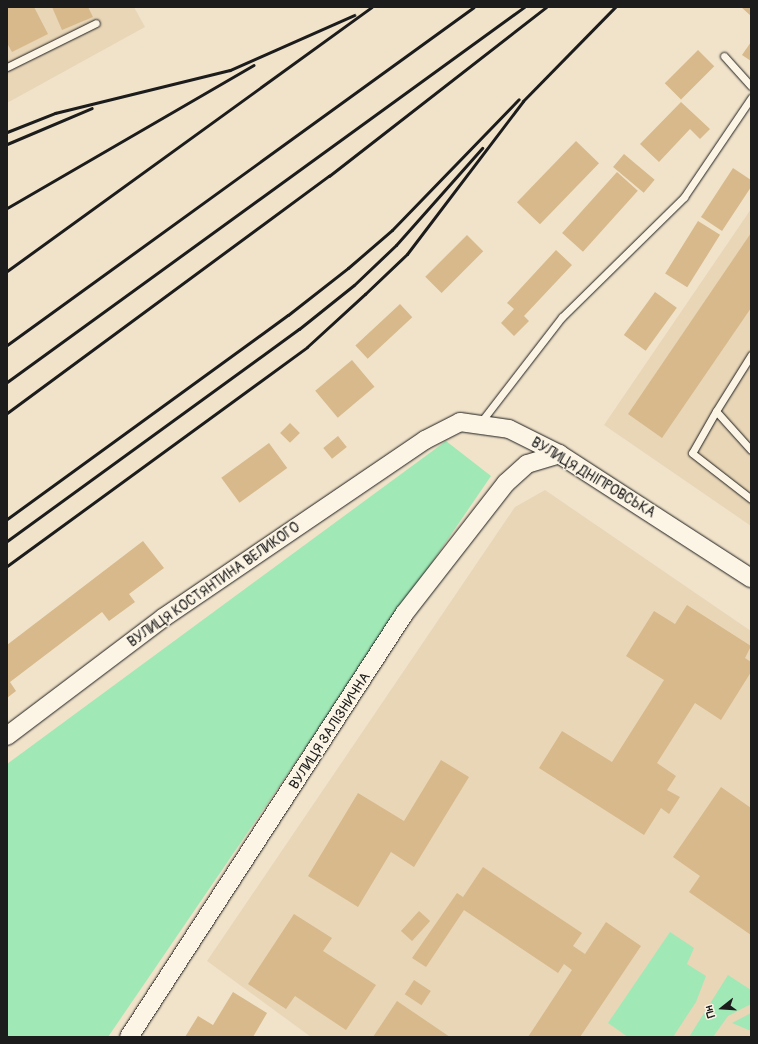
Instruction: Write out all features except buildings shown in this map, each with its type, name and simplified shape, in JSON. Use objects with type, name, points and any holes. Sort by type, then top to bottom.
[{"type":"street","name":"ВУЛИЦЯ ДНІПРОВСЬКА","points":[[426,440],[460,422],[509,429],[559,454],[751,578]]},
{"type":"street","name":"ВУЛИЦЯ КОСТЯНТИНА ВЕЛИКОГО","points":[[7,736],[164,618],[426,440]]},
{"type":"street","name":"ВУЛИЦЯ ЗАЛІЗНИЧНА","points":[[129,1037],[404,614],[506,483],[528,464],[559,454]]},
{"type":"lane","points":[[7,67],[96,23]]},
{"type":"lane","points":[[724,56],[751,86]]},
{"type":"lane","points":[[479,424],[562,317],[684,197],[751,98]]},
{"type":"lane","points":[[751,355],[692,453],[751,499]]},
{"type":"lane","points":[[716,411],[751,450]]},
{"type":"shaded area","points":[[7,7],[134,7],[145,27],[7,103]]},
{"type":"shaded area","points":[[751,209],[751,526],[604,425]]},
{"type":"shaded area","points":[[545,490],[751,631],[751,1037],[311,1037],[207,961],[515,507]]},
{"type":"green space","points":[[446,441],[491,476],[108,1037],[7,1037],[7,764]]},
{"type":"green space","points":[[670,932],[694,948],[687,964],[706,976],[696,1002],[673,1037],[628,1037],[608,1023]]},
{"type":"green space","points":[[728,975],[751,990],[751,1004],[728,1016],[713,1037],[689,1037]]},
{"type":"green space","points":[[751,1013],[751,1031],[732,1023]]},
{"type":"railway","points":[[7,271],[372,7]]},
{"type":"railway","points":[[7,345],[474,7]]},
{"type":"railway","points":[[7,382],[524,7]]},
{"type":"railway","points":[[7,413],[329,176],[546,7]]},
{"type":"railway","points":[[7,566],[307,347],[365,294],[407,254],[523,101],[615,7]]},
{"type":"railway","points":[[7,132],[55,113],[230,70],[354,15]]},
{"type":"railway","points":[[7,208],[254,65]]},
{"type":"railway","points":[[7,519],[288,315],[348,268],[392,230],[519,99]]},
{"type":"railway","points":[[7,144],[92,108]]},
{"type":"railway","points":[[7,541],[299,329],[354,285],[396,245],[482,148]]}]
